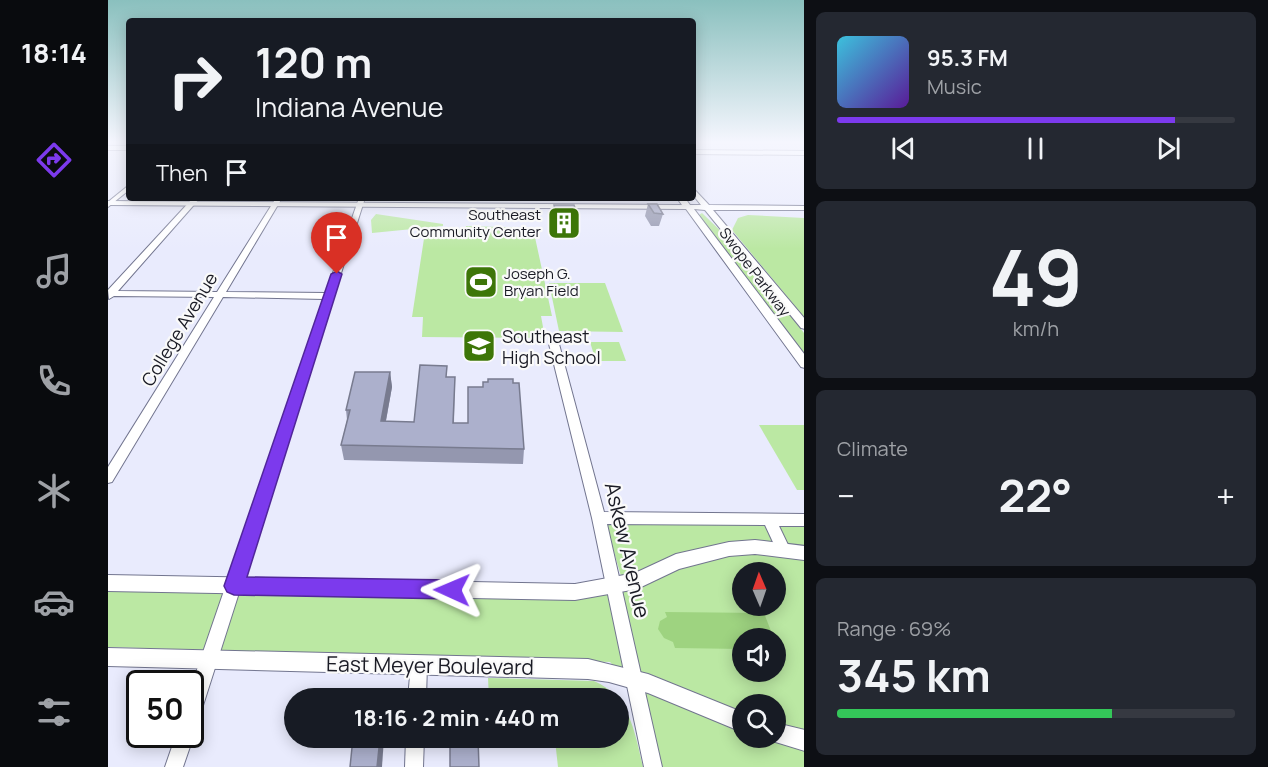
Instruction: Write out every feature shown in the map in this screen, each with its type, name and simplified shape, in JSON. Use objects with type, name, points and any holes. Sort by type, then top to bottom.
[{"type":"main road","name":"Swope Parkway","points":[[696,194],[804,326]]},
{"type":"main road","points":[[109,204],[195,201],[361,202],[689,208],[804,216]]},
{"type":"main road","name":"Swope Parkway","points":[[683,201],[804,364]]},
{"type":"main road","points":[[707,209],[804,208]]},
{"type":"main road","points":[[108,584],[571,592],[613,587],[637,581],[676,562],[703,554],[755,547],[804,553]]},
{"type":"main road","name":"East Meyer Boulevard","points":[[108,657],[588,669],[633,678],[672,690],[732,717]]},
{"type":"main road","points":[[786,736],[804,741]]},
{"type":"street","points":[[109,204],[126,190]]},
{"type":"street","points":[[109,295],[195,201]]},
{"type":"street","name":"College Avenue","points":[[108,478],[277,201]]},
{"type":"street","points":[[204,677],[361,202]]},
{"type":"street","points":[[109,295],[329,296]]},
{"type":"street","name":"Askew Avenue","points":[[554,344],[598,518],[654,767]]},
{"type":"street","points":[[598,518],[804,520]]},
{"type":"street","points":[[769,519],[783,549]]},
{"type":"street","points":[[418,688],[419,664]]},
{"type":"street","points":[[174,767],[181,748]]},
{"type":"street","points":[[414,767],[415,748]]},
{"type":"shaded area","points":[[702,213],[730,240],[804,333],[804,353],[699,215]]},
{"type":"shaded area","points":[[376,214],[443,224],[443,226],[372,233],[371,220]]},
{"type":"shaded area","points":[[748,215],[804,218],[804,317],[732,230],[738,218]]},
{"type":"shaded area","name":"Joseph G. Bryan Field","points":[[466,226],[533,228],[552,316],[541,316],[545,338],[422,337],[423,317],[412,317],[425,232],[465,229]]},
{"type":"shaded area","points":[[549,283],[605,283],[623,332],[559,331]]},
{"type":"shaded area","points":[[590,342],[619,342],[626,361],[596,361]]},
{"type":"shaded area","points":[[759,425],[804,425],[804,490],[797,490]]},
{"type":"shaded area","points":[[605,521],[804,524],[804,767],[662,767],[644,698],[610,662],[108,647],[108,588],[589,598],[625,590]]},
{"type":"shaded area","points":[[665,612],[732,613],[732,616],[765,616],[770,628],[732,628],[732,649],[675,648],[673,642],[664,638],[658,629],[660,621],[667,617]]},
{"type":"shaded area","points":[[488,678],[594,681],[606,688],[488,688]]},
{"type":"shaded area","points":[[629,717],[643,767],[558,767],[556,748],[629,748]]},
{"type":"building","points":[[648,204],[657,204],[663,214],[654,213]]},
{"type":"building","points":[[554,205],[574,205],[579,219],[557,216]]},
{"type":"building","name":"Southeast High School","points":[[420,365],[447,366],[446,377],[455,377],[453,423],[468,423],[468,387],[483,387],[483,382],[488,382],[488,379],[513,379],[513,383],[519,383],[524,449],[341,445],[350,410],[346,410],[355,372],[390,372],[381,421],[414,422]]},
{"type":"building","points":[[352,748],[379,748],[377,767],[350,767]]},
{"type":"building","points":[[450,748],[478,748],[479,767],[450,767]]},
{"type":"place","name":"Southeast Community Center","points":[[564,223]]},
{"type":"place","name":"Joseph G. Bryan Field","points":[[481,282]]},
{"type":"place","name":"Southeast High School","points":[[479,346]]},
{"type":"route","points":[[337,274],[234,586],[452,590]]}]
